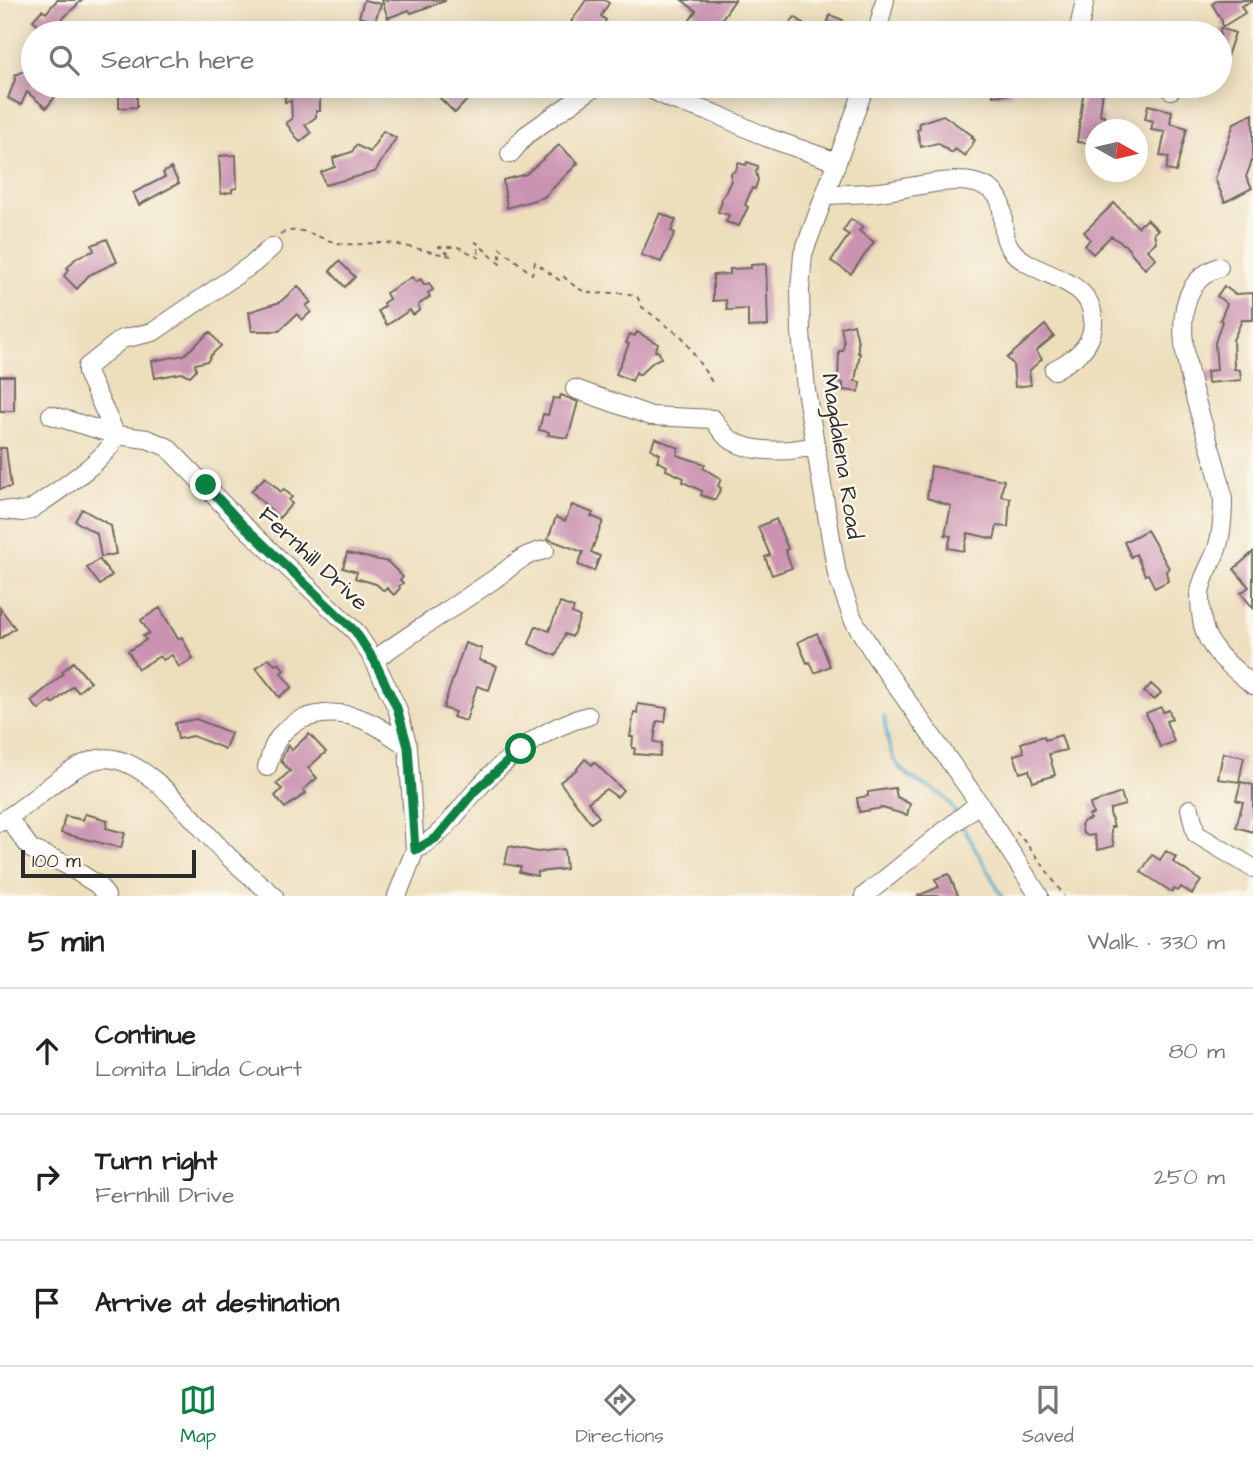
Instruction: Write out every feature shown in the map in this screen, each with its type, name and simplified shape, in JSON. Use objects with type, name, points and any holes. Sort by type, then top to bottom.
[{"type":"street","points":[[880,21],[885,0]]},
{"type":"street","points":[[1081,21],[1085,0]]},
{"type":"street","points":[[510,153],[526,135],[579,98]]},
{"type":"street","points":[[669,98],[837,162]]},
{"type":"street","name":"Magdalena Road","points":[[861,98],[803,254],[800,290],[806,390],[837,574],[853,619],[876,657],[973,808],[1039,896]]},
{"type":"street","points":[[826,195],[876,192],[956,181],[976,183],[996,194],[1002,204],[1009,247],[1025,262],[1075,286],[1090,306],[1093,318],[1092,333],[1086,346],[1079,355],[1054,370]]},
{"type":"street","points":[[3,510],[30,510],[110,448],[116,435],[87,366],[122,339],[153,332],[254,263],[272,247]]},
{"type":"street","points":[[1219,267],[1206,272],[1195,281],[1185,309],[1182,342],[1223,502],[1218,546],[1200,592],[1203,627],[1219,656],[1253,685]]},
{"type":"street","points":[[575,389],[651,416],[713,419],[726,437],[750,449],[805,449],[815,445]]},
{"type":"street","name":"Fernhill Drive","points":[[51,415],[116,435],[155,442],[174,452],[242,524],[355,631],[374,660],[397,708],[408,747],[415,850],[397,896]]},
{"type":"street","points":[[374,660],[419,627],[496,578],[527,553],[545,550]]},
{"type":"street","points":[[267,768],[275,744],[296,721],[331,712],[354,715],[372,723],[408,747]]},
{"type":"street","points":[[415,850],[436,838],[475,791],[521,749],[565,722],[588,716]]},
{"type":"street","points":[[106,896],[98,885],[65,864],[31,849],[4,820],[71,772],[99,759],[126,761],[151,778],[228,857],[274,896]]},
{"type":"street","points":[[864,896],[973,808]]},
{"type":"street","points":[[1190,809],[1196,834],[1253,868]]},
{"type":"path","points":[[272,247],[274,239],[292,229],[311,232],[337,242],[369,245],[382,243],[452,256],[439,247],[458,247],[480,258],[476,242],[500,264],[500,248],[532,274],[535,262],[559,280],[563,276],[574,288],[592,295],[624,292],[636,296],[642,307],[683,338],[712,382]]},
{"type":"path","points":[[1013,827],[1064,896]]},
{"type":"building","points":[[57,0],[82,0],[60,21],[33,20],[42,10],[46,13]]},
{"type":"building","points":[[364,0],[381,4],[375,21],[359,17]]},
{"type":"building","points":[[382,0],[445,0],[445,1],[388,18]]},
{"type":"building","points":[[586,0],[604,0],[609,3],[601,16],[605,21],[572,21]]},
{"type":"building","points":[[682,0],[735,0],[720,21],[689,21],[696,11]]},
{"type":"building","points":[[1218,0],[1253,0],[1241,6],[1245,13],[1232,21],[1222,21],[1212,4]]},
{"type":"building","points":[[830,15],[843,20],[843,21],[828,21]]},
{"type":"building","points":[[21,72],[21,98],[24,98],[21,105],[8,98],[15,75]]},
{"type":"building","points":[[34,98],[54,98],[46,108]]},
{"type":"building","points":[[119,98],[137,98],[137,107],[119,108]]},
{"type":"building","points":[[285,98],[320,98],[320,111],[316,111],[316,117],[305,125],[311,133],[300,142],[286,123],[292,119],[291,101],[285,102]]},
{"type":"building","points":[[440,98],[469,98],[455,113]]},
{"type":"building","points":[[1083,98],[1102,98],[1100,115],[1104,115],[1104,119],[1085,119],[1085,143],[1077,142]]},
{"type":"building","points":[[1148,105],[1172,111],[1170,123],[1187,128],[1176,172],[1166,170],[1169,157],[1160,156],[1165,132],[1151,130],[1153,121],[1145,119]]},
{"type":"building","points":[[1253,114],[1253,158],[1246,177],[1252,188],[1225,202],[1215,179],[1234,123]]},
{"type":"building","points":[[943,115],[973,136],[971,138],[975,140],[965,156],[955,149],[952,153],[938,143],[921,147],[917,130],[920,129],[919,123]]},
{"type":"building","points":[[383,131],[396,138],[375,172],[325,185],[321,172],[335,167],[333,158],[352,152],[356,145],[370,152]]},
{"type":"building","points":[[559,145],[578,163],[544,197],[507,208],[503,180],[526,174]]},
{"type":"building","points":[[236,155],[237,188],[221,194],[219,156]]},
{"type":"building","points":[[747,162],[758,166],[758,180],[755,189],[752,188],[745,205],[748,207],[739,226],[726,222],[729,215],[718,212],[721,199],[731,180],[731,173],[736,170],[738,163],[746,165]]},
{"type":"building","points":[[171,168],[179,183],[139,205],[133,193],[165,177],[163,173]]},
{"type":"building","points":[[1114,203],[1138,227],[1147,219],[1158,230],[1154,233],[1156,242],[1147,250],[1156,258],[1145,269],[1125,245],[1111,236],[1093,254],[1085,246],[1090,239],[1084,232]]},
{"type":"building","points":[[660,213],[676,220],[671,231],[675,233],[661,262],[641,255]]},
{"type":"building","points":[[851,219],[863,227],[859,231],[874,242],[851,274],[831,261],[849,235],[843,231]]},
{"type":"building","points":[[107,239],[117,262],[89,275],[77,289],[64,276],[69,269],[67,268],[77,257],[94,251],[92,245]]},
{"type":"building","points":[[339,261],[355,277],[345,287],[330,271]]},
{"type":"building","points":[[766,264],[768,326],[748,327],[748,309],[727,310],[726,300],[713,301],[713,275],[730,274],[730,269]]},
{"type":"building","points":[[412,277],[416,282],[421,279],[424,285],[429,283],[433,290],[428,293],[430,297],[418,305],[420,310],[413,315],[410,310],[387,325],[378,311],[389,299],[386,293]]},
{"type":"building","points":[[298,286],[311,302],[306,306],[311,312],[302,320],[297,314],[279,331],[252,331],[249,312],[280,302]]},
{"type":"building","points":[[1224,286],[1235,294],[1253,293],[1253,320],[1242,320],[1233,340],[1234,369],[1240,370],[1241,380],[1208,383],[1207,371],[1217,370],[1215,343],[1227,304],[1217,296]]},
{"type":"building","points":[[854,324],[860,353],[855,381],[860,382],[859,392],[843,390],[843,383],[838,382],[839,351],[843,351],[844,342],[841,327]]},
{"type":"building","points":[[1045,325],[1054,336],[1036,351],[1042,359],[1029,371],[1031,385],[1015,387],[1013,364],[1007,358]]},
{"type":"building","points":[[210,332],[221,346],[208,361],[195,364],[196,370],[190,376],[182,373],[155,378],[152,361],[184,355]]},
{"type":"building","points":[[637,332],[658,344],[655,351],[659,352],[661,358],[639,375],[636,372],[632,381],[616,374],[629,344],[626,343],[630,334],[635,336]]},
{"type":"building","points":[[0,376],[14,376],[14,411],[0,411]]},
{"type":"building","points":[[561,395],[578,402],[568,438],[548,435],[549,432],[539,430],[543,414],[548,415],[553,398],[559,399]]},
{"type":"building","points":[[655,438],[679,448],[677,455],[705,464],[703,468],[721,479],[718,486],[721,488],[715,500],[701,495],[702,491],[683,482],[684,478],[666,470],[667,466],[657,461],[660,454],[651,449]]},
{"type":"building","points":[[0,448],[6,448],[11,487],[0,489]]},
{"type":"building","points":[[931,466],[1004,480],[1001,496],[1010,498],[1008,527],[997,526],[994,539],[968,533],[964,551],[948,548],[951,536],[945,535],[951,506],[927,498]]},
{"type":"building","points":[[265,477],[281,492],[284,489],[292,497],[289,500],[292,504],[279,518],[251,491]]},
{"type":"building","points":[[572,505],[593,513],[591,516],[603,521],[591,552],[600,556],[594,571],[578,565],[583,552],[548,539],[556,517],[565,521]]},
{"type":"building","points":[[82,509],[111,526],[116,554],[101,557],[97,534],[75,521]]},
{"type":"building","points":[[776,519],[792,568],[772,575],[765,557],[770,555],[758,527]]},
{"type":"building","points":[[1147,530],[1169,568],[1166,571],[1168,581],[1155,588],[1148,574],[1145,575],[1136,554],[1131,557],[1124,542]]},
{"type":"building","points":[[1253,552],[1253,608],[1241,593],[1249,587],[1234,569]]},
{"type":"building","points":[[347,553],[388,562],[403,577],[400,580],[403,583],[394,595],[387,588],[384,591],[376,584],[355,578],[357,572],[343,568]]},
{"type":"building","points":[[99,559],[112,575],[100,585],[87,568]]},
{"type":"building","points":[[560,603],[574,608],[572,613],[580,617],[572,637],[565,634],[556,656],[529,644],[536,626],[549,631]]},
{"type":"building","points":[[0,608],[15,628],[0,639]]},
{"type":"building","points":[[160,608],[178,639],[182,637],[193,659],[179,667],[172,655],[163,660],[160,656],[138,669],[128,651],[146,640],[143,636],[149,633],[141,620]]},
{"type":"building","points":[[817,633],[830,666],[815,673],[810,662],[807,663],[798,642]]},
{"type":"building","points":[[465,643],[482,649],[479,660],[497,666],[489,690],[477,686],[466,721],[453,717],[455,712],[443,708]]},
{"type":"building","points":[[269,658],[275,665],[279,663],[284,670],[281,673],[292,687],[279,697],[256,668]]},
{"type":"building","points":[[73,662],[90,682],[78,692],[73,686],[53,704],[51,701],[39,710],[31,701]]},
{"type":"building","points":[[1151,684],[1161,693],[1154,700],[1144,692]]},
{"type":"building","points":[[638,704],[667,708],[665,722],[657,721],[654,742],[662,743],[660,756],[634,754],[633,737],[630,737]]},
{"type":"building","points":[[1161,707],[1163,712],[1169,710],[1172,719],[1166,721],[1174,742],[1160,747],[1146,713]]},
{"type":"building","points":[[196,719],[231,733],[225,749],[193,736],[178,739],[175,723]]},
{"type":"building","points":[[309,734],[326,752],[308,768],[317,778],[303,790],[306,793],[285,808],[275,796],[282,789],[276,784],[290,771],[281,761],[288,745],[292,750]]},
{"type":"building","points":[[1061,735],[1066,750],[1049,754],[1055,775],[1033,782],[1029,770],[1020,773],[1014,755],[1024,752],[1021,743],[1044,736],[1045,740]]},
{"type":"building","points":[[1223,753],[1244,757],[1239,782],[1218,779]]},
{"type":"building","points":[[585,759],[592,765],[594,762],[623,790],[617,797],[606,789],[588,802],[599,817],[591,823],[560,782]]},
{"type":"building","points":[[1241,782],[1253,785],[1253,832],[1236,827],[1243,802],[1236,800]]},
{"type":"building","points":[[895,788],[897,797],[910,804],[907,815],[882,808],[859,812],[857,798],[868,796],[868,792]]},
{"type":"building","points":[[1121,793],[1125,805],[1110,809],[1114,846],[1098,850],[1094,835],[1083,833],[1081,825],[1093,814],[1090,804]]},
{"type":"building","points":[[85,814],[108,820],[106,828],[125,833],[121,848],[61,833],[65,816],[83,820]]},
{"type":"building","points":[[509,846],[537,852],[564,849],[566,869],[538,872],[537,876],[519,872],[521,867],[505,864]]},
{"type":"building","points":[[1166,851],[1176,857],[1173,862],[1201,881],[1192,894],[1181,887],[1172,892],[1141,872],[1152,855],[1160,860]]},
{"type":"building","points":[[949,874],[958,896],[917,896],[939,887],[935,879]]},
{"type":"waterway","points":[[884,717],[889,744],[897,764],[915,780],[943,796],[956,813]]},
{"type":"waterway","points":[[961,823],[1002,896]]},
{"type":"route","points":[[206,485],[242,524],[355,631],[374,660],[397,708],[408,747],[415,850],[436,838],[475,791],[521,749]]}]
